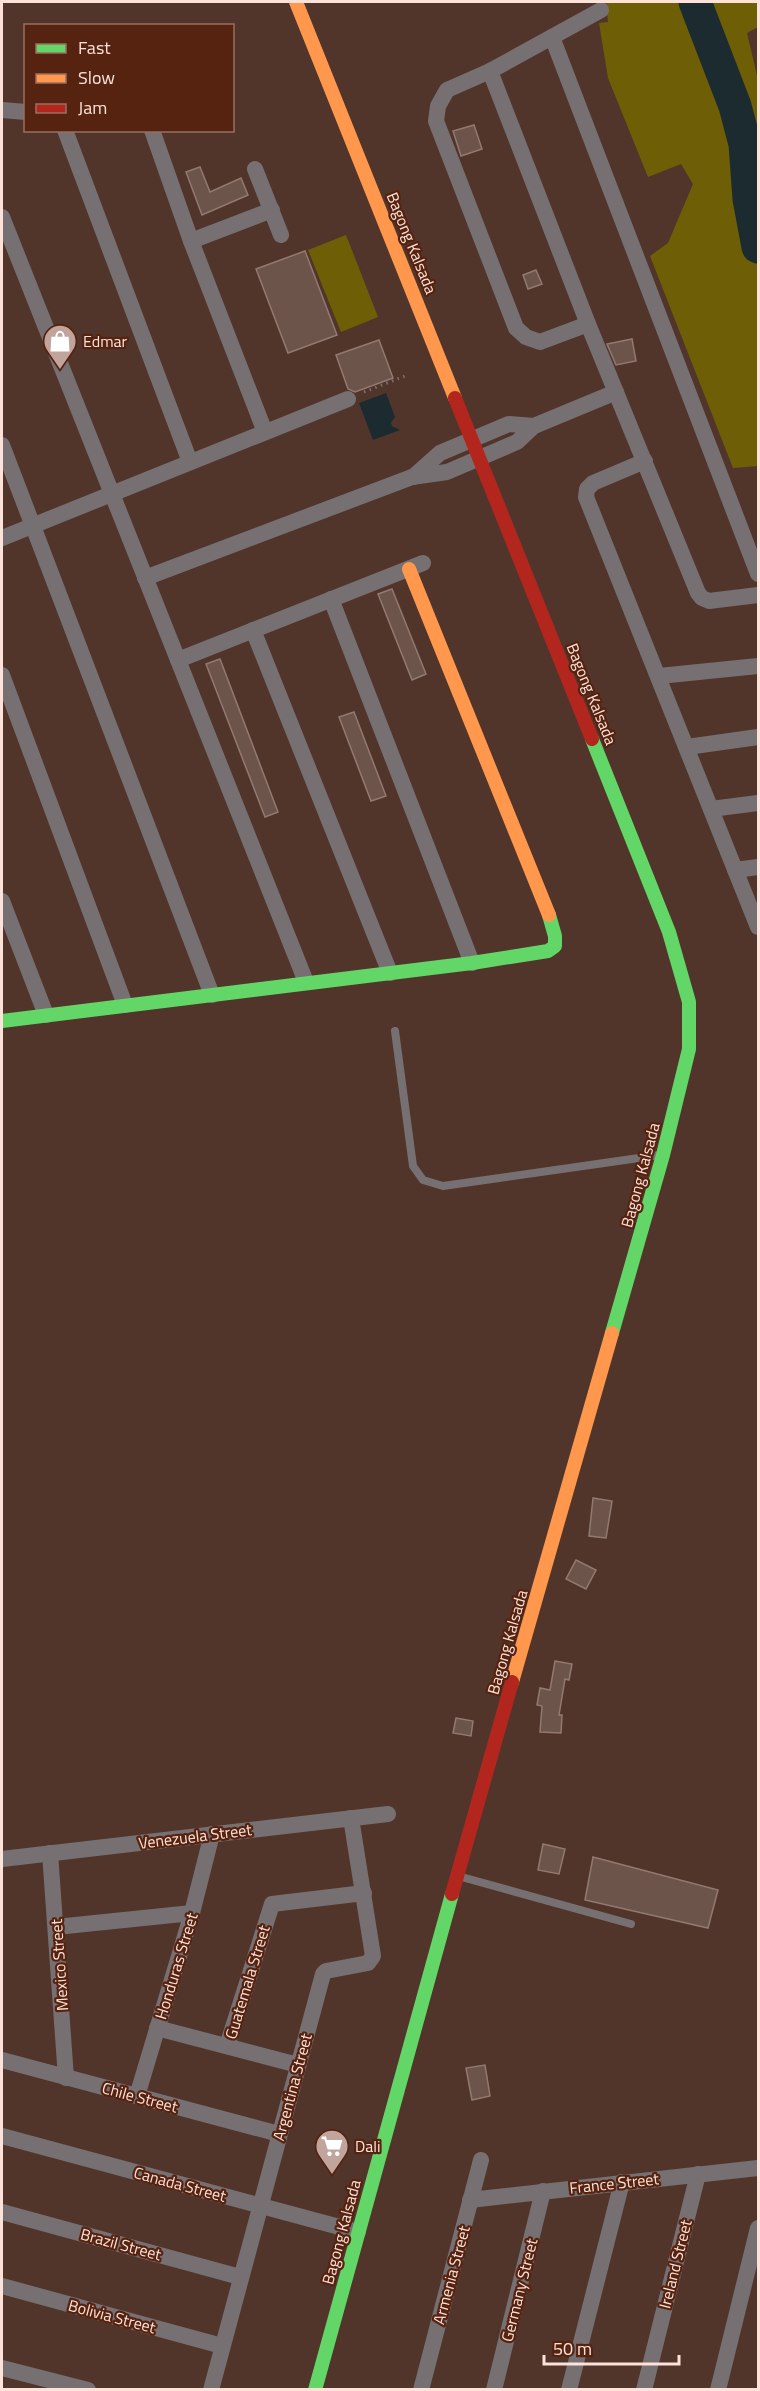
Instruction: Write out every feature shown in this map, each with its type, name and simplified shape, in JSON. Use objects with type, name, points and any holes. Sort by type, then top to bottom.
[{"type":"street","name":"Bagong Kalsada","points":[[296,2],[669,932],[689,1002],[689,1049],[663,1155],[457,1875],[315,2390]]},
{"type":"street","points":[[588,324],[540,342],[526,337],[516,328],[436,121],[438,106],[447,90],[490,71],[601,10]]},
{"type":"street","points":[[552,37],[759,574]]},
{"type":"street","points":[[490,71],[588,324],[698,593],[709,601],[759,595]]},
{"type":"street","points":[[2,110],[24,112]]},
{"type":"street","points":[[66,132],[190,462]]},
{"type":"street","points":[[153,132],[191,241],[265,432]]},
{"type":"street","points":[[255,169],[281,235]]},
{"type":"street","points":[[191,241],[272,210]]},
{"type":"street","points":[[2,217],[306,982]]},
{"type":"street","points":[[145,578],[412,477],[447,472],[517,442],[534,426],[616,392]]},
{"type":"street","points":[[2,538],[348,399]]},
{"type":"street","points":[[412,477],[440,453],[509,424],[534,426]]},
{"type":"street","points":[[2,445],[212,995]]},
{"type":"street","points":[[645,461],[593,483],[587,489],[586,497],[759,927]]},
{"type":"street","points":[[2,1021],[472,963],[548,951],[555,945],[552,921],[416,566],[178,660]]},
{"type":"street","points":[[331,599],[472,963]]},
{"type":"street","points":[[253,630],[390,973]]},
{"type":"street","points":[[659,676],[759,666]]},
{"type":"street","points":[[2,675],[125,1005]]},
{"type":"street","points":[[687,747],[759,737]]},
{"type":"street","points":[[711,809],[759,802]]},
{"type":"street","points":[[735,870],[759,867]]},
{"type":"street","points":[[2,901],[46,1015]]},
{"type":"street","name":"Venezuela Street","points":[[2,1859],[388,1814]]},
{"type":"street","name":"Argentina Street","points":[[210,2390],[323,1974],[326,1971],[368,1963],[373,1956],[351,1818]]},
{"type":"street","name":"Honduras Street","points":[[137,2096],[192,1913],[212,1834]]},
{"type":"street","name":"Mexico Street","points":[[50,1853],[66,2078]]},
{"type":"street","name":"Guatemala Street","points":[[227,2046],[272,1904],[364,1893]]},
{"type":"street","points":[[56,1928],[192,1913]]},
{"type":"street","points":[[158,2028],[298,2065]]},
{"type":"street","name":"Chile Street","points":[[2,2060],[279,2134]]},
{"type":"street","name":"Canada Street","points":[[2,2136],[358,2232]]},
{"type":"street","name":"Armenia Street","points":[[422,2390],[481,2160]]},
{"type":"street","name":"France Street","points":[[470,2200],[759,2168]]},
{"type":"street","name":"Ireland Street","points":[[644,2390],[698,2174]]},
{"type":"street","points":[[569,2390],[622,2182]]},
{"type":"street","name":"Germany Street","points":[[494,2390],[543,2191]]},
{"type":"street","name":"Brazil Street","points":[[2,2212],[240,2277]]},
{"type":"street","points":[[718,2390],[759,2228]]},
{"type":"street","name":"Bolivia Street","points":[[2,2286],[222,2346]]},
{"type":"street","points":[[2,2368],[88,2390]]},
{"type":"lane","points":[[395,1031],[413,1166],[423,1180],[443,1186],[663,1155]]},
{"type":"lane","points":[[457,1875],[631,1924]]},
{"type":"path","points":[[348,399],[405,376]]},
{"type":"shaded area","points":[[606,2],[758,2],[758,27],[747,33],[758,80],[758,466],[733,468],[650,256],[668,243],[693,184],[681,164],[648,177],[608,78],[599,23],[608,22]]},
{"type":"shaded area","points":[[346,235],[378,317],[341,332],[308,250]]},
{"type":"shaded area","points":[[386,393],[395,417],[391,423],[392,426],[400,430],[373,440],[359,403]]},
{"type":"building","points":[[474,125],[482,149],[461,156],[453,131]]},
{"type":"building","points":[[200,167],[210,192],[241,178],[248,195],[202,215],[186,172]]},
{"type":"building","points":[[305,251],[337,335],[288,353],[256,269]]},
{"type":"building","points":[[536,270],[542,284],[528,289],[523,275]]},
{"type":"building","points":[[632,339],[636,361],[616,365],[607,344]]},
{"type":"building","points":[[379,340],[393,378],[355,392],[348,389],[336,355]]},
{"type":"building","points":[[392,589],[426,674],[412,680],[378,594]]},
{"type":"building","points":[[220,659],[278,812],[265,817],[206,664]]},
{"type":"building","points":[[354,712],[386,796],[371,801],[339,717]]},
{"type":"building","points":[[593,1498],[612,1501],[606,1538],[589,1536]]},
{"type":"building","points":[[576,1560],[596,1570],[586,1589],[566,1579]]},
{"type":"building","points":[[555,1661],[572,1664],[569,1680],[565,1679],[559,1715],[562,1715],[561,1733],[540,1732],[542,1706],[537,1705],[540,1688],[550,1690]]},
{"type":"building","points":[[456,1718],[473,1721],[471,1736],[453,1733]]},
{"type":"building","points":[[543,1844],[565,1849],[559,1874],[538,1870]]},
{"type":"building","points":[[593,1857],[718,1890],[708,1928],[585,1900]]},
{"type":"building","points":[[485,2065],[490,2096],[472,2100],[466,2068]]},
{"type":"waterway","points":[[695,2],[735,106],[745,144],[749,199],[758,247]]},
{"type":"traffic: fast","points":[[592,739],[669,932],[689,1002],[689,1049],[663,1155],[612,1333]]},
{"type":"traffic: fast","points":[[2,1021],[472,963],[548,951],[555,946],[555,936],[549,915]]},
{"type":"traffic: fast","points":[[315,2390],[452,1894]]},
{"type":"traffic: slow","points":[[296,2],[455,398]]},
{"type":"traffic: slow","points":[[409,569],[549,915]]},
{"type":"traffic: slow","points":[[512,1682],[612,1333]]},
{"type":"traffic: jam","points":[[455,398],[592,739]]},
{"type":"traffic: jam","points":[[452,1894],[512,1682]]},
{"type":"place","name":"Edmar","points":[[60,370]]},
{"type":"place","name":"Dali","points":[[332,2175]]}]
